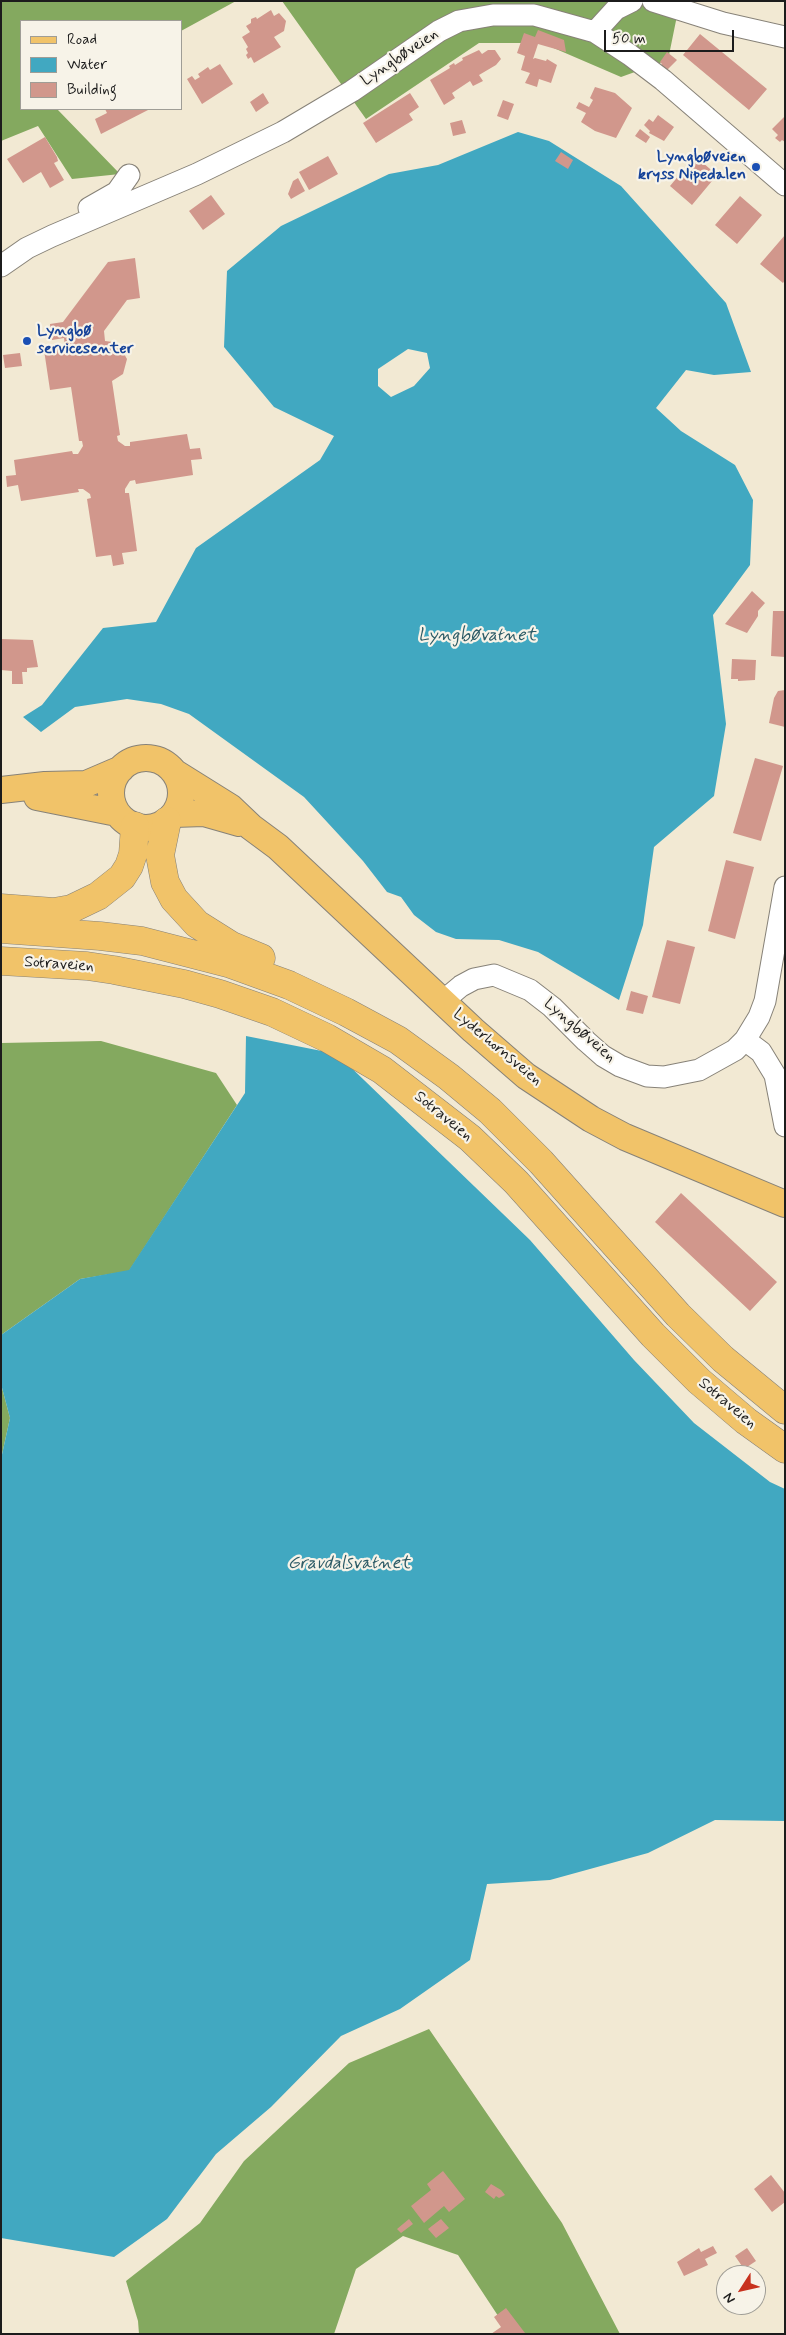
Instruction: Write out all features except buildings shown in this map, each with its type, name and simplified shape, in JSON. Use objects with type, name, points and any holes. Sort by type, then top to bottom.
[{"type":"highway","points":[[170,817],[160,855],[161,870],[174,898],[197,924],[232,946],[353,999],[398,1040]]},
{"type":"highway","points":[[1,908],[54,912],[70,909],[98,896],[122,877],[129,866],[133,854],[126,820]]},
{"type":"highway","name":"Sotraveien","points":[[1,929],[100,936],[142,942],[231,964],[289,985],[346,1012],[398,1040],[450,1078],[490,1111],[541,1162],[678,1315],[723,1359],[785,1410]]},
{"type":"highway","name":"Sotraveien","points":[[1,961],[87,966],[184,984],[220,994],[272,1012],[327,1038],[382,1070],[470,1138],[516,1182],[653,1335],[699,1381],[746,1421],[785,1450]]},
{"type":"highway","points":[[1,970],[87,966]]},
{"type":"main road","points":[[1,791],[47,798],[126,820],[146,828],[170,817],[181,795],[179,783],[174,772],[165,764],[154,759],[142,758],[130,762],[114,778],[111,790],[112,802],[126,820]]},
{"type":"main road","points":[[1,791],[45,785],[86,784],[121,769]]},
{"type":"main road","name":"Lyderhornsveien","points":[[174,772],[230,807],[251,827],[278,847],[499,1054],[526,1076],[591,1119],[658,1152],[785,1204]]},
{"type":"main road","name":"Lyderhornsveien","points":[[170,817],[204,813],[251,827]]},
{"type":"street","points":[[595,32],[616,9],[632,1]]},
{"type":"street","points":[[653,1],[731,26],[785,37]]},
{"type":"street","name":"Lyngbøveien","points":[[1,266],[27,248],[197,174],[283,132],[352,91],[422,40],[459,21],[493,15],[534,15],[595,32],[663,80],[785,185]]},
{"type":"street","name":"Lyngbøveien","points":[[79,225],[89,208],[117,192],[129,175]]},
{"type":"street","name":"Lyngbøveien","points":[[443,1001],[461,986],[474,979],[494,975],[508,979],[537,996],[603,1056],[620,1066],[648,1076],[664,1077],[699,1070],[724,1058],[745,1040],[756,1023],[765,1001],[785,887]]},
{"type":"street","points":[[745,1040],[761,1052],[775,1075],[785,1126]]},
{"type":"green space","points":[[1,1],[236,1],[182,30],[182,20],[20,20],[20,110],[58,110],[120,174],[72,179],[38,126],[1,141]]},
{"type":"green space","points":[[282,1],[680,1],[668,60],[621,77],[542,43],[479,43],[366,119]]},
{"type":"green space","points":[[101,1041],[216,1073],[237,1105],[129,1271],[80,1279],[1,1335],[1,1043]]},
{"type":"green space","points":[[1,1384],[10,1418],[1,1459]]},
{"type":"green space","points":[[429,2029],[562,2223],[620,2334],[510,2334],[458,2255],[403,2236],[356,2269],[334,2334],[139,2334],[138,2321],[126,2281],[200,2223],[244,2161],[349,2063]]},
{"type":"water","name":"Lyngbøvatnet","points":[[518,132],[549,141],[621,186],[726,303],[751,372],[714,375],[686,370],[656,408],[681,431],[735,465],[753,500],[750,565],[713,615],[726,724],[714,796],[654,847],[643,925],[619,1000],[538,952],[499,940],[456,939],[436,932],[414,915],[401,897],[387,892],[363,861],[304,797],[189,714],[161,704],[127,699],[75,707],[41,732],[23,717],[42,705],[103,628],[156,622],[196,548],[320,460],[334,436],[274,407],[224,347],[227,271],[281,226],[389,174],[438,165]],"holes":[[[408,349],[427,353],[430,368],[414,386],[391,397],[378,386],[378,369]]]},
{"type":"water","name":"Gravdalsvatnet","points":[[246,1036],[337,1054],[530,1240],[634,1360],[694,1423],[770,1482],[785,1489],[785,1821],[715,1820],[648,1853],[550,1880],[487,1884],[470,1960],[400,2009],[341,2036],[271,2107],[216,2154],[167,2219],[114,2257],[1,2238],[1,1459],[10,1418],[1,1384],[1,1335],[80,1279],[129,1270],[245,1093]]},
{"type":"place","name":"Lyngbøveien kryss Nipedalen","points":[[756,167]]},
{"type":"place","name":"Lyngbø servicesenter","points":[[27,341]]}]
